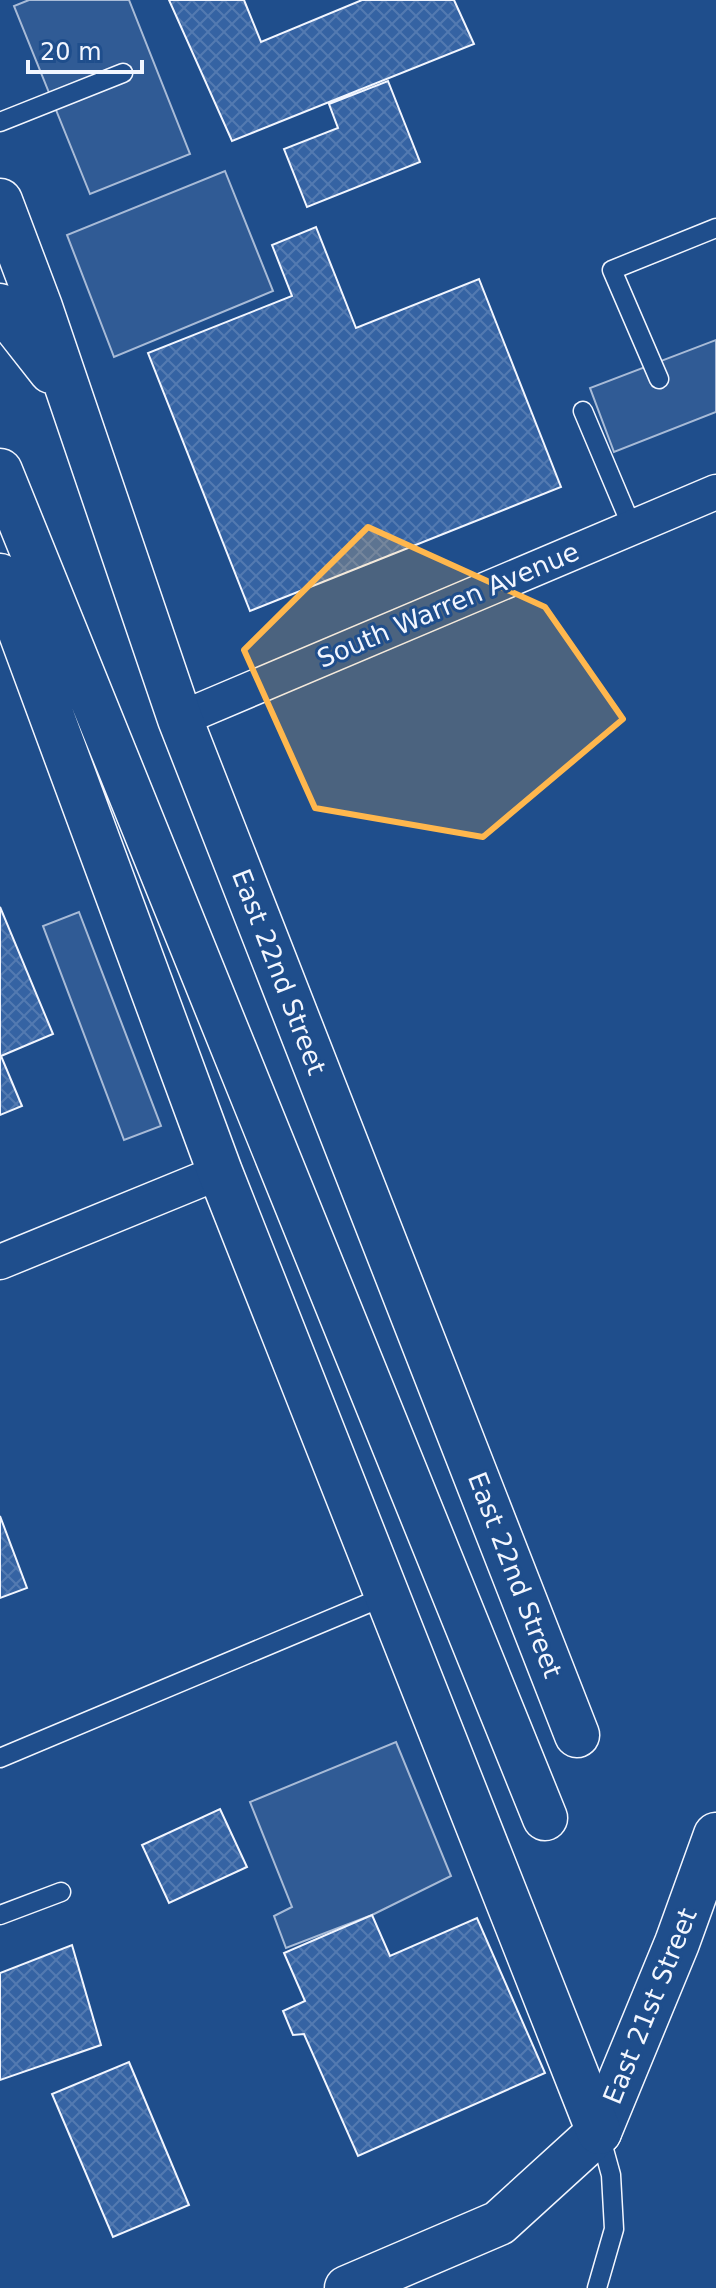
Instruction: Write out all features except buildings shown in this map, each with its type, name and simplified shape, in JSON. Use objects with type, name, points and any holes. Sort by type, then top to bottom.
[{"type":"main road","name":"East 22nd Street","points":[[0,201],[72,398],[180,719],[577,1735]]},
{"type":"main road","points":[[0,306],[72,398]]},
{"type":"main road","points":[[0,471],[545,1818]]},
{"type":"main road","points":[[0,576],[220,1172],[599,2132],[499,2223],[347,2288]]},
{"type":"main road","name":"East 21st Street","points":[[599,2132],[677,1943],[716,1835]]},
{"type":"street","name":"South Warren Avenue","points":[[180,719],[716,492]]},
{"type":"street","points":[[0,1262],[220,1172]]},
{"type":"lane","points":[[0,122],[123,73]]},
{"type":"lane","points":[[659,379],[612,270],[716,228]]},
{"type":"lane","points":[[583,411],[632,527]]},
{"type":"lane","points":[[0,1758],[388,1595]]},
{"type":"lane","points":[[0,1915],[61,1892]]},
{"type":"lane","points":[[597,2288],[614,2229],[611,2175],[599,2132]]},
{"type":"highlighted area","points":[[368,527],[545,607],[623,719],[483,837],[315,808],[244,650]]},
{"type":"shaded area","points":[[29,0],[129,0],[190,154],[90,194],[14,6]]},
{"type":"shaded area","points":[[225,171],[273,291],[114,357],[67,235]]},
{"type":"shaded area","points":[[716,340],[716,412],[614,452],[590,388]]},
{"type":"shaded area","points":[[79,912],[161,1126],[124,1140],[43,926]]},
{"type":"shaded area","points":[[396,1742],[451,1876],[372,1915],[286,1948],[274,1916],[292,1907],[250,1802]]}]
